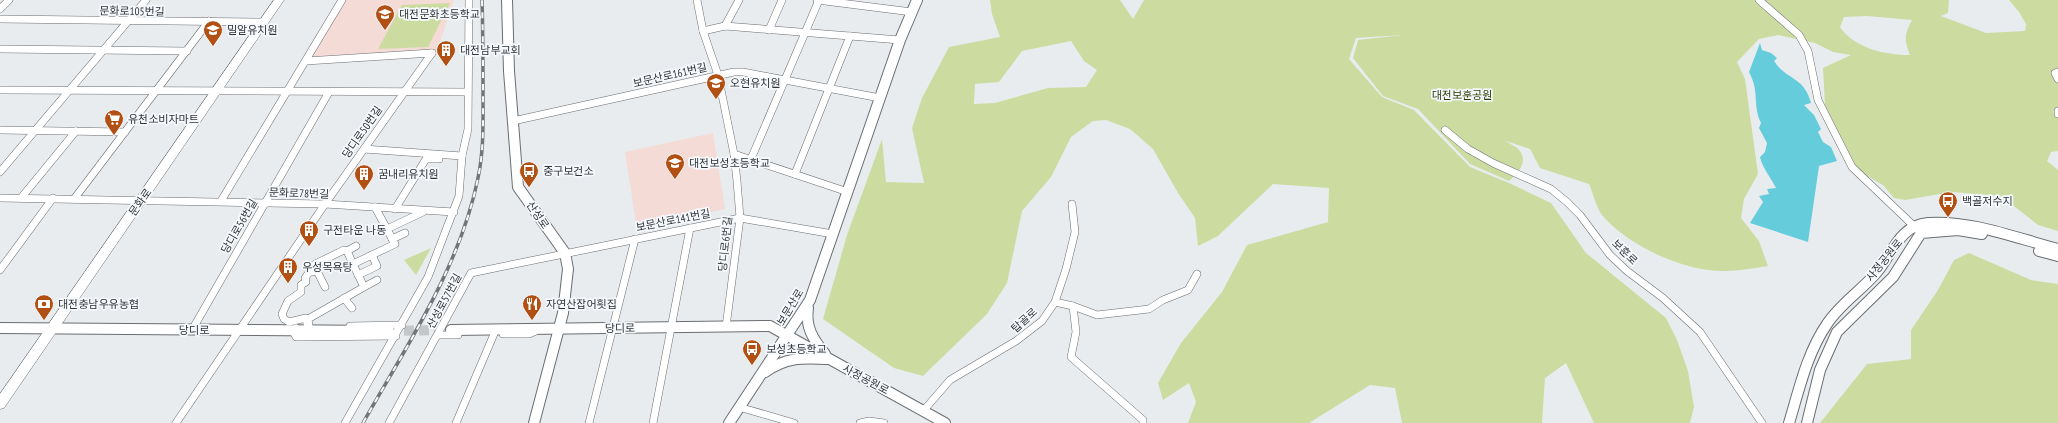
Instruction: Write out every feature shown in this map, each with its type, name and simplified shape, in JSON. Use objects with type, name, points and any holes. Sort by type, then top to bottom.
[{"type":"main road","name":"문화로","points":[[0,404],[217,92],[279,0]]},
{"type":"main road","name":"산성로","points":[[507,0],[509,71],[518,187],[565,253]]},
{"type":"main road","name":"보문산로","points":[[729,423],[758,376],[810,300],[900,40],[917,0]]},
{"type":"main road","points":[[1918,230],[1927,223],[1964,224],[2058,249]]},
{"type":"main road","points":[[1918,230],[1958,230],[1978,233],[2058,256]]},
{"type":"main road","name":"사정공원로","points":[[1789,423],[1810,355],[1827,323],[1878,270],[1892,247],[1918,230]]},
{"type":"main road","name":"사정공원로","points":[[1807,423],[1818,382],[1833,342],[1844,324],[1864,307],[1895,275],[1918,230]]},
{"type":"main road","points":[[534,423],[566,300],[567,260],[565,253]]},
{"type":"main road","points":[[810,300],[805,320],[813,339],[829,359]]},
{"type":"main road","name":"당디로","points":[[447,328],[542,329],[770,326],[787,334]]},
{"type":"main road","name":"당디로","points":[[0,328],[396,331]]},
{"type":"main road","name":"사정공원로","points":[[787,334],[945,423]]},
{"type":"main road","points":[[758,376],[779,361],[788,359],[829,359]]},
{"type":"street","points":[[0,9],[9,0]]},
{"type":"street","points":[[0,172],[146,0]]},
{"type":"street","points":[[221,201],[342,0]]},
{"type":"street","points":[[345,423],[428,277],[459,196],[462,156],[468,129],[467,92],[469,0]]},
{"type":"street","name":"당디로6번길","points":[[697,0],[704,31],[718,75],[734,154],[740,218],[726,326]]},
{"type":"street","points":[[725,26],[739,0]]},
{"type":"street","points":[[769,30],[782,0]]},
{"type":"street","points":[[751,159],[818,0],[912,12]]},
{"type":"street","points":[[1760,0],[1800,35],[1808,51],[1818,100],[1852,167],[1918,230]]},
{"type":"street","name":"문화로105번길","points":[[0,19],[264,22]]},
{"type":"street","points":[[74,199],[209,21]]},
{"type":"street","points":[[704,31],[725,26],[900,40]]},
{"type":"street","points":[[795,174],[850,36]]},
{"type":"street","points":[[0,49],[187,51]]},
{"type":"street","name":"당디로50번길","points":[[176,423],[325,204],[432,53],[306,61]]},
{"type":"street","name":"보문산로161번길","points":[[513,121],[718,75],[743,72],[880,98]]},
{"type":"street","points":[[2058,72],[2055,73],[2058,80]]},
{"type":"street","points":[[0,90],[467,92]]},
{"type":"street","name":"당디로56번길","points":[[192,330],[329,92]]},
{"type":"street","points":[[0,130],[125,132]]},
{"type":"street","name":"보훈로","points":[[1445,130],[1468,149],[1499,166],[1551,189],[1568,202],[1580,215],[1610,255],[1627,271],[1663,298],[1700,332],[1762,423]]},
{"type":"street","points":[[21,198],[76,131]]},
{"type":"street","points":[[364,149],[462,156]]},
{"type":"street","points":[[734,154],[848,192]]},
{"type":"street","points":[[395,209],[426,159],[455,160],[458,161],[458,164]]},
{"type":"street","name":"문화로78번길","points":[[0,198],[325,204],[454,212]]},
{"type":"street","points":[[0,270],[53,198]]},
{"type":"street","name":"탑골로","points":[[924,410],[950,380],[1016,342],[1042,320],[1055,302],[1066,269],[1075,232],[1072,204]]},
{"type":"street","points":[[353,264],[395,244],[375,207]]},
{"type":"street","points":[[387,229],[420,212],[431,214]]},
{"type":"street","name":"보문산로141번길","points":[[565,253],[740,218],[833,234]]},
{"type":"street","points":[[653,423],[690,228]]},
{"type":"street","points":[[392,239],[405,233]]},
{"type":"street","points":[[589,423],[635,239]]},
{"type":"street","points":[[308,326],[306,318],[289,322],[284,319],[282,314],[288,301],[301,292],[301,286],[306,282],[305,278],[312,272],[315,264],[356,246]]},
{"type":"street","points":[[346,251],[364,287]]},
{"type":"street","points":[[324,260],[328,252]]},
{"type":"street","name":"산성로57번길","points":[[389,423],[438,335],[447,328],[471,274],[565,253]]},
{"type":"street","points":[[358,275],[377,266],[372,255]]},
{"type":"street","points":[[312,272],[317,271],[325,287]]},
{"type":"street","points":[[1055,302],[1073,306],[1097,315],[1149,309],[1163,300],[1188,290],[1197,274]]},
{"type":"street","points":[[308,326],[308,319],[377,280]]},
{"type":"street","points":[[344,298],[352,308]]},
{"type":"street","points":[[1073,306],[1077,318],[1071,357],[1143,420],[1143,423]]},
{"type":"street","points":[[293,330],[299,326],[308,326],[396,331]]},
{"type":"street","points":[[438,335],[529,334],[542,329]]},
{"type":"street","points":[[456,423],[494,334]]},
{"type":"street","points":[[739,407],[794,423]]},
{"type":"street","points":[[860,423],[869,421],[884,423]]},
{"type":"shaded area","name":"대전문화초등학교","points":[[345,0],[454,0],[437,51],[308,60]]},
{"type":"shaded area","name":"대전보성초등학교","points":[[713,133],[725,209],[637,229],[625,152]]},
{"type":"green space","name":"대전보훈공원","points":[[990,0],[1120,0],[1133,19],[1144,0],[1949,0],[1948,13],[1941,16],[1986,33],[2025,31],[2026,24],[2019,12],[2009,0],[2058,0],[2058,151],[2051,152],[2047,161],[2058,170],[2058,231],[2038,225],[2001,196],[1952,192],[1905,200],[1894,198],[1884,186],[1858,170],[1825,105],[1823,68],[1851,55],[1833,52],[1815,43],[1778,35],[1759,39],[1737,62],[1745,79],[1758,174],[1744,199],[1741,218],[1759,241],[1768,266],[1725,271],[1693,267],[1658,255],[1627,237],[1602,215],[1596,204],[1589,184],[1540,168],[1530,149],[1506,141],[1518,149],[1523,158],[1523,163],[1519,171],[1509,181],[1470,164],[1418,109],[1383,96],[1353,58],[1358,40],[1403,35],[1356,38],[1349,59],[1382,97],[1414,110],[1470,167],[1509,183],[1551,203],[1586,253],[1666,318],[1677,340],[1688,371],[1694,407],[1690,423],[1594,423],[1566,363],[1545,378],[1542,423],[1402,423],[1395,388],[1370,385],[1309,423],[1188,423],[1196,402],[1189,383],[1163,400],[1158,383],[1181,343],[1222,292],[1247,245],[1328,222],[1329,188],[1273,184],[1218,236],[1198,246],[1195,218],[1178,193],[1153,149],[1130,129],[1106,120],[1093,121],[1071,137],[1051,177],[1022,211],[1007,283],[987,314],[923,376],[894,368],[823,319],[847,235],[882,139],[886,182],[924,183],[912,128],[922,98],[949,47],[1000,37],[992,14]],"holes":[[[1867,16],[1912,20],[1906,33],[1910,55],[1890,54],[1871,49],[1853,40],[1840,27],[1844,17]],[[1071,41],[1084,61],[1097,70],[1086,87],[1048,88],[995,103],[974,104],[975,84],[999,82],[1022,51]]]},
{"type":"green space","points":[[450,3],[428,47],[378,49],[402,5]]},
{"type":"green space","points":[[431,248],[416,275],[404,260]]},
{"type":"green space","points":[[1969,253],[2031,280],[2058,284],[2058,423],[1820,423],[1867,364],[1911,359],[1911,330],[1938,290],[1954,260]]},
{"type":"water","points":[[1760,43],[1762,50],[1771,53],[1777,58],[1774,61],[1779,67],[1800,83],[1808,94],[1811,103],[1804,105],[1814,115],[1821,129],[1818,132],[1823,142],[1831,147],[1837,161],[1819,166],[1808,242],[1750,223],[1763,202],[1759,196],[1769,194],[1767,189],[1776,188],[1760,157],[1765,152],[1767,143],[1759,128],[1761,123],[1758,116],[1754,86],[1749,72]]},
{"type":"tunnel","points":[[389,331],[451,330]]},
{"type":"railway","points":[[363,423],[430,305],[459,243],[470,211],[480,168],[482,146],[482,0]]},
{"type":"place","name":"대전문화초등학교","points":[[385,31]]},
{"type":"place","name":"밀알유치원","points":[[213,47]]},
{"type":"place","name":"대전남부교회","points":[[446,67]]},
{"type":"place","name":"오현유치원","points":[[716,100]]},
{"type":"place","name":"유천소비자마트","points":[[114,136]]},
{"type":"place","name":"대전보성초등학교","points":[[675,180]]},
{"type":"place","name":"중구보건소","points":[[529,188]]},
{"type":"place","name":"꿈내리유치원","points":[[364,191]]},
{"type":"place","name":"백골저수지","points":[[1948,218]]},
{"type":"place","name":"구전타운 나동","points":[[309,247]]},
{"type":"place","name":"우성목욕탕","points":[[288,284]]},
{"type":"place","name":"대전충남우유농협","points":[[44,321]]},
{"type":"place","name":"자연산잡어횟집","points":[[532,321]]},
{"type":"place","name":"보성초등학교","points":[[752,366]]}]
